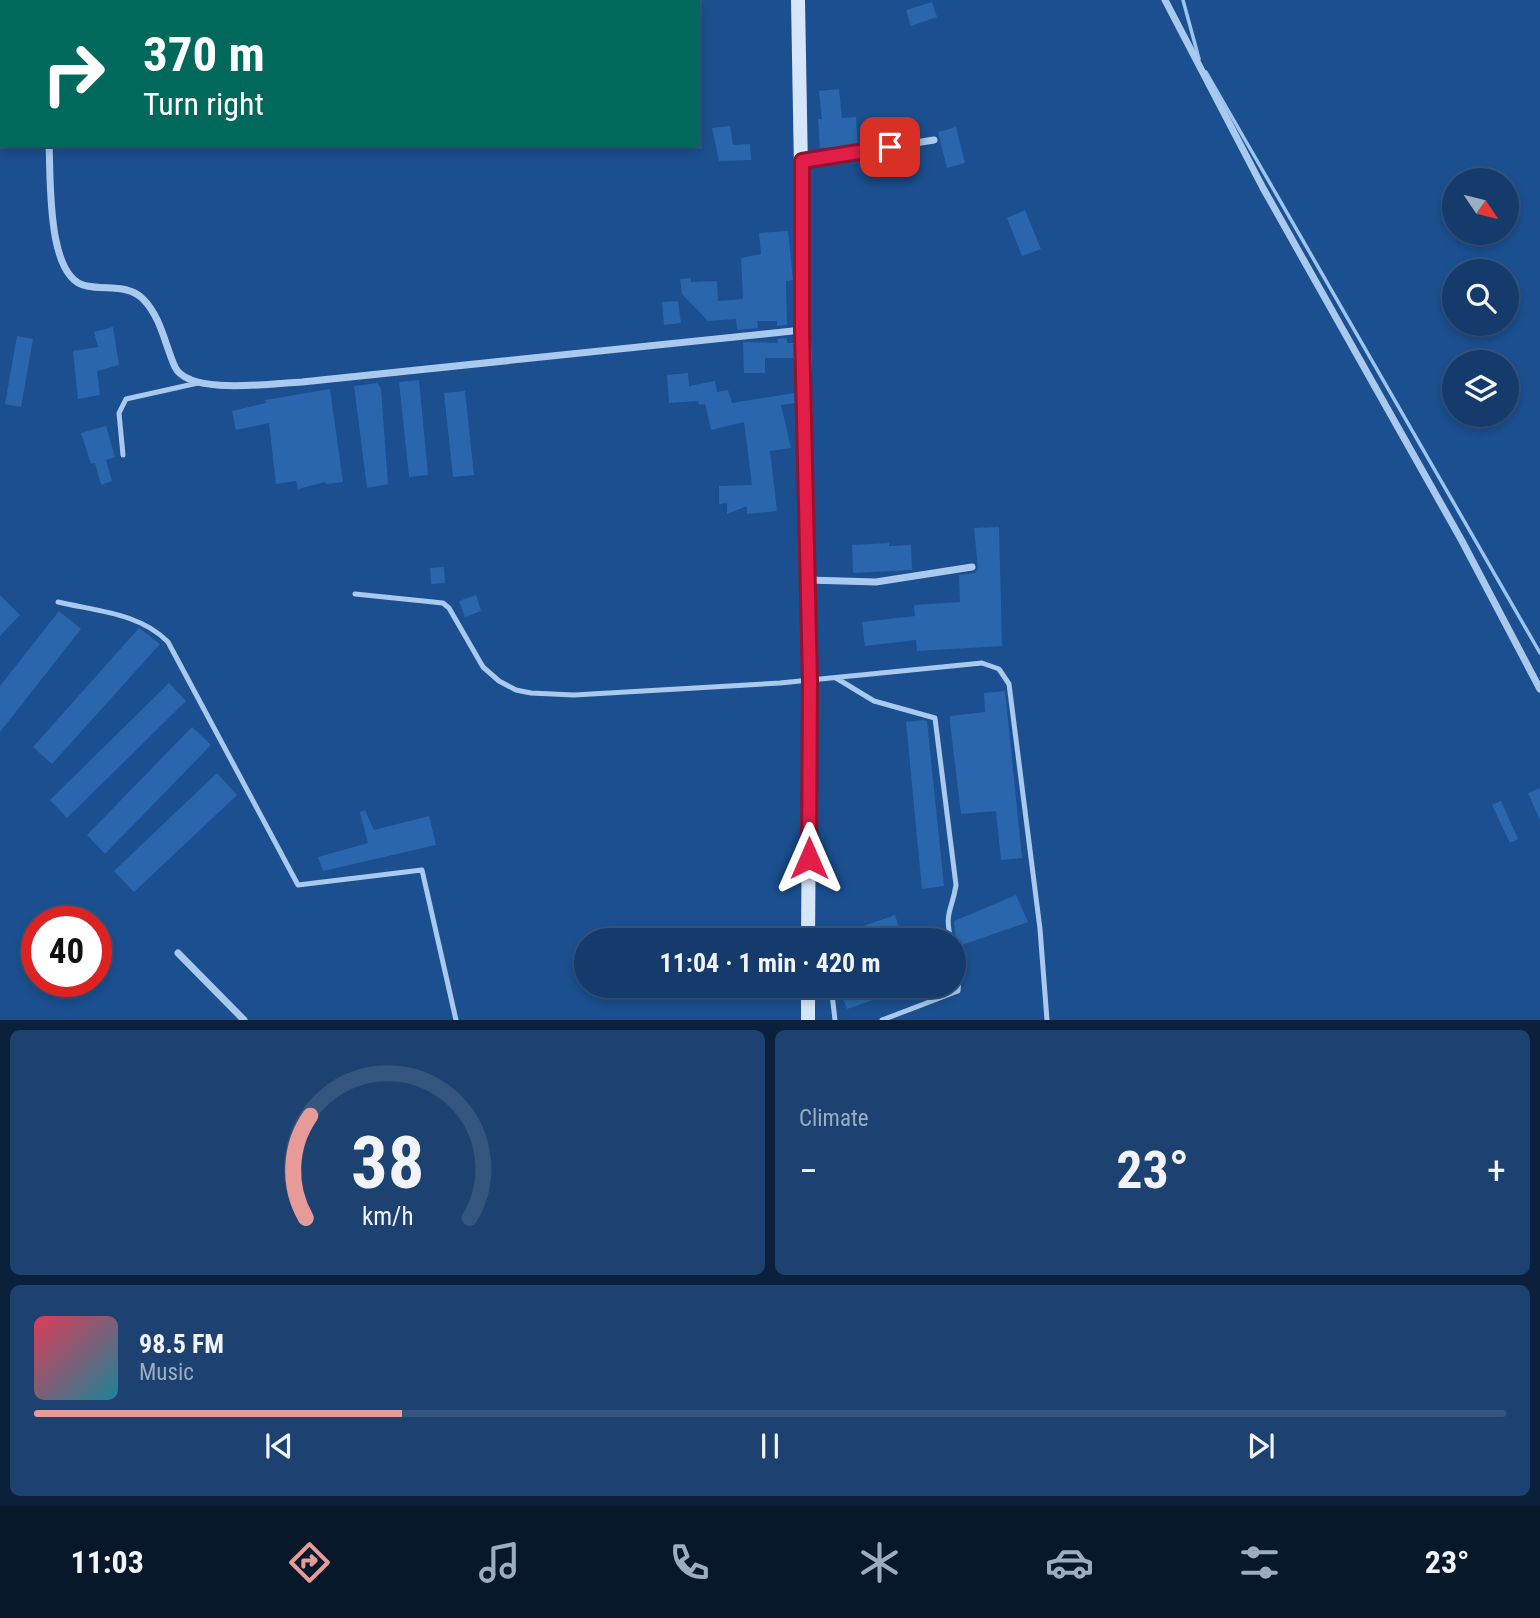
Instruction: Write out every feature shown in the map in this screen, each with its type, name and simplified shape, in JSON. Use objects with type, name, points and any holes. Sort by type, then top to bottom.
[{"type":"street","points":[[798,0],[810,681],[808,928]]},
{"type":"street","points":[[1165,0],[1243,152],[1462,541],[1540,690]]},
{"type":"street","points":[[802,161],[934,140]]},
{"type":"street","points":[[49,147],[54,229],[69,276],[82,285],[119,288],[141,297],[155,317],[176,370],[198,383],[238,385],[302,382],[802,330]]},
{"type":"street","points":[[808,580],[876,582],[972,567]]},
{"type":"street","points":[[178,953],[244,1020]]},
{"type":"street","points":[[808,998],[808,1020]]},
{"type":"lane","points":[[123,455],[119,413],[126,399],[198,383]]},
{"type":"lane","points":[[355,594],[443,603],[449,608],[483,667],[516,690],[574,695],[810,681],[982,663],[999,668],[1007,678],[1040,929],[1046,1020]]},
{"type":"lane","points":[[58,602],[135,619],[155,628],[168,642],[298,885],[422,870],[456,1020]]},
{"type":"lane","points":[[836,678],[874,701],[934,718],[956,885],[954,901],[945,919],[948,928]]},
{"type":"lane","points":[[832,998],[835,1020]]},
{"type":"lane","points":[[882,1020],[940,998]]},
{"type":"building","points":[[932,2],[937,17],[911,26],[906,10]]},
{"type":"building","points":[[839,89],[842,118],[856,117],[858,146],[820,148],[818,119],[822,119],[819,91]]},
{"type":"building","points":[[730,126],[733,145],[750,144],[751,160],[719,161],[712,128]]},
{"type":"building","points":[[956,127],[965,163],[947,168],[938,132]]},
{"type":"building","points":[[1025,210],[1041,249],[1022,256],[1007,218]]},
{"type":"building","points":[[788,231],[793,280],[786,281],[787,325],[777,326],[777,321],[757,321],[758,328],[737,330],[736,319],[708,321],[682,294],[680,279],[691,278],[691,282],[717,281],[718,301],[743,299],[741,258],[761,254],[759,233]]},
{"type":"building","points":[[678,301],[681,323],[664,325],[662,302]]},
{"type":"building","points":[[113,327],[119,365],[97,371],[100,395],[78,399],[73,351],[98,347],[94,332]]},
{"type":"building","points":[[17,336],[33,339],[21,407],[5,404]]},
{"type":"building","points":[[787,338],[787,343],[794,343],[794,358],[765,358],[765,373],[744,373],[743,342],[778,343],[777,339]]},
{"type":"building","points":[[688,373],[689,386],[715,381],[717,392],[728,390],[732,403],[794,393],[795,403],[781,405],[791,448],[770,451],[777,511],[747,514],[747,506],[727,514],[727,503],[719,504],[719,486],[752,485],[744,422],[711,430],[705,404],[699,405],[698,401],[669,403],[667,375]]},
{"type":"building","points":[[419,380],[428,475],[409,477],[399,382]]},
{"type":"building","points":[[378,383],[381,389],[388,484],[367,488],[354,386]]},
{"type":"building","points":[[330,389],[343,482],[325,482],[298,489],[296,481],[276,484],[269,423],[236,430],[232,411],[266,403],[265,400]]},
{"type":"building","points":[[465,391],[474,475],[453,477],[444,393]]},
{"type":"building","points":[[106,426],[115,457],[106,460],[112,481],[101,485],[95,463],[91,464],[81,433]]},
{"type":"building","points":[[999,527],[1002,646],[917,651],[916,640],[865,646],[862,622],[915,616],[914,605],[960,602],[959,575],[975,573],[978,569],[974,528]]},
{"type":"building","points":[[889,543],[889,546],[911,545],[912,570],[853,573],[852,545]]},
{"type":"building","points":[[444,567],[445,583],[431,584],[430,568]]},
{"type":"building","points":[[0,595],[20,615],[0,636]]},
{"type":"building","points":[[476,595],[481,611],[465,617],[459,601]]},
{"type":"building","points":[[59,611],[81,629],[0,732],[0,686]]},
{"type":"building","points":[[139,628],[160,644],[52,764],[33,747]]},
{"type":"building","points":[[169,683],[186,701],[67,818],[50,800]]},
{"type":"building","points":[[1005,691],[1022,858],[1001,860],[996,811],[961,814],[950,716],[985,712],[984,693]]},
{"type":"building","points":[[927,721],[944,886],[922,889],[906,722]]},
{"type":"building","points":[[192,727],[211,745],[105,854],[87,835]]},
{"type":"building","points":[[217,773],[237,795],[134,892],[114,871]]},
{"type":"building","points":[[1540,788],[1540,820],[1528,793]]},
{"type":"building","points":[[1501,801],[1518,839],[1510,843],[1492,805]]},
{"type":"building","points":[[365,810],[374,830],[429,816],[436,845],[323,871],[318,857],[368,843],[360,812]]},
{"type":"building","points":[[1016,895],[1028,922],[966,944],[966,928],[955,928],[954,921]]},
{"type":"building","points":[[895,915],[899,928],[858,928]]},
{"type":"building","points":[[843,998],[878,998],[847,1009]]},
{"type":"waterway","points":[[1183,0],[1199,59]]},
{"type":"waterway","points":[[1206,72],[1540,653]]},
{"type":"route","points":[[809,858],[810,681],[802,330],[802,161],[890,147]]}]
